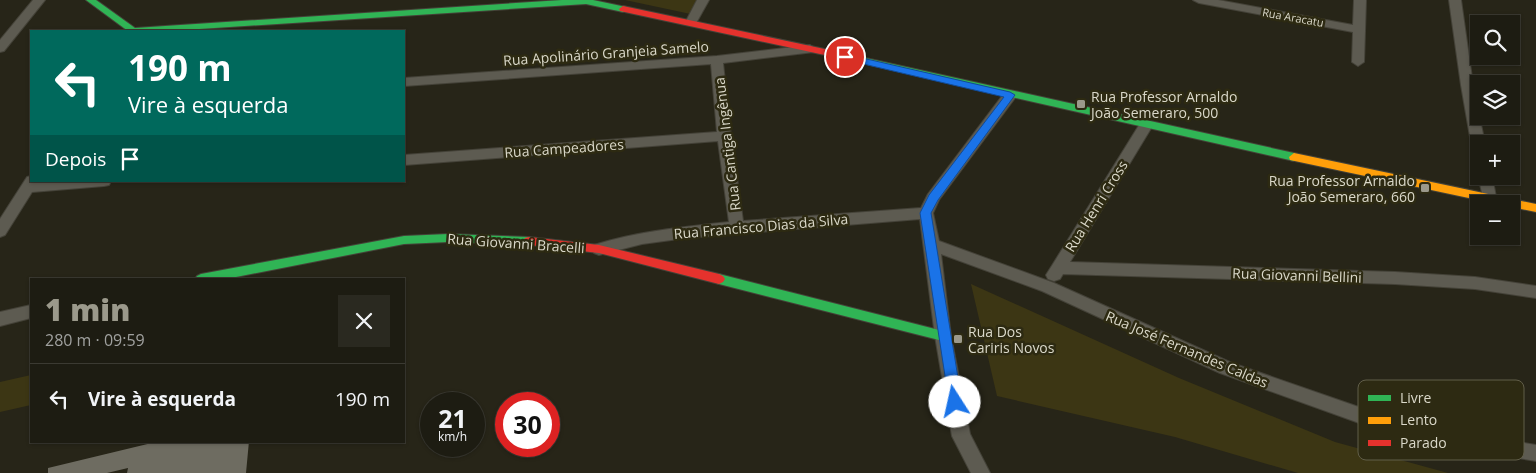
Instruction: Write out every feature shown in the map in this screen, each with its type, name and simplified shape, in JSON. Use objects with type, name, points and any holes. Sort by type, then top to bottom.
[{"type":"main road","points":[[90,0],[132,30]]},
{"type":"main road","points":[[148,30],[586,1],[810,49],[1146,125],[1479,195]]},
{"type":"main road","points":[[1520,204],[1536,208]]},
{"type":"main road","name":"Rua Giovanni Bracelli","points":[[206,278],[404,240],[448,238],[531,241],[599,249],[944,336]]},
{"type":"street","points":[[0,48],[38,0]]},
{"type":"street","points":[[691,23],[703,0]]},
{"type":"street","name":"Rua Aracatu","points":[[1199,0],[1358,29]]},
{"type":"street","points":[[1358,62],[1360,0]]},
{"type":"street","points":[[1455,0],[1467,85],[1478,135]]},
{"type":"street","name":"Rua Apolinário Granjeia Samelo","points":[[405,82],[717,60],[810,49]]},
{"type":"street","name":"Rua Cantiga Ingênua","points":[[717,60],[724,136],[737,227]]},
{"type":"street","points":[[981,473],[961,436],[926,213],[933,198],[1010,95]]},
{"type":"street","name":"Rua Henri Cross","points":[[1048,287],[1146,125]]},
{"type":"street","name":"Rua Campeadores","points":[[405,160],[724,136]]},
{"type":"street","points":[[0,231],[30,184],[79,182]]},
{"type":"street","name":"Rua Francisco Dias da Silva","points":[[599,249],[631,239],[737,227],[926,213]]},
{"type":"street","name":"Rua José Fernandes Caldas","points":[[932,245],[1048,287],[1226,368],[1358,414]]},
{"type":"street","name":"Rua Giovanni Bellini","points":[[1058,268],[1395,278],[1475,283],[1536,292]]},
{"type":"street","points":[[0,318],[30,312]]},
{"type":"shaded area","points":[[625,0],[708,0],[700,16]]},
{"type":"shaded area","points":[[971,284],[1179,378],[1335,442],[1358,448],[1358,460],[1401,460],[1448,473],[1298,473],[1175,437],[997,396]]},
{"type":"shaded area","points":[[30,375],[30,405],[0,412],[0,382]]},
{"type":"building","points":[[152,443],[249,443],[246,473],[127,473],[128,468],[107,473],[48,473],[48,468]]},
{"type":"traffic: fast","points":[[90,0],[132,30]]},
{"type":"traffic: fast","points":[[148,30],[586,1],[623,9]]},
{"type":"traffic: fast","points":[[834,54],[1294,157]]},
{"type":"traffic: fast","points":[[206,278],[404,240],[448,238],[529,241]]},
{"type":"traffic: fast","points":[[719,279],[943,336]]},
{"type":"traffic: slow","points":[[1294,157],[1536,208]]},
{"type":"traffic: jam","points":[[623,9],[834,54]]},
{"type":"traffic: jam","points":[[529,241],[599,249],[719,279]]},
{"type":"place","name":"Rua Professor Arnaldo João Semeraro, 500","points":[[1081,104]]},
{"type":"place","name":"Rua Professor Arnaldo João Semeraro, 660","points":[[1425,188]]},
{"type":"place","name":"Rua Dos Cariris Novos","points":[[958,339]]},
{"type":"route","points":[[845,57],[1010,95],[933,198],[926,213],[955,402]]}]
